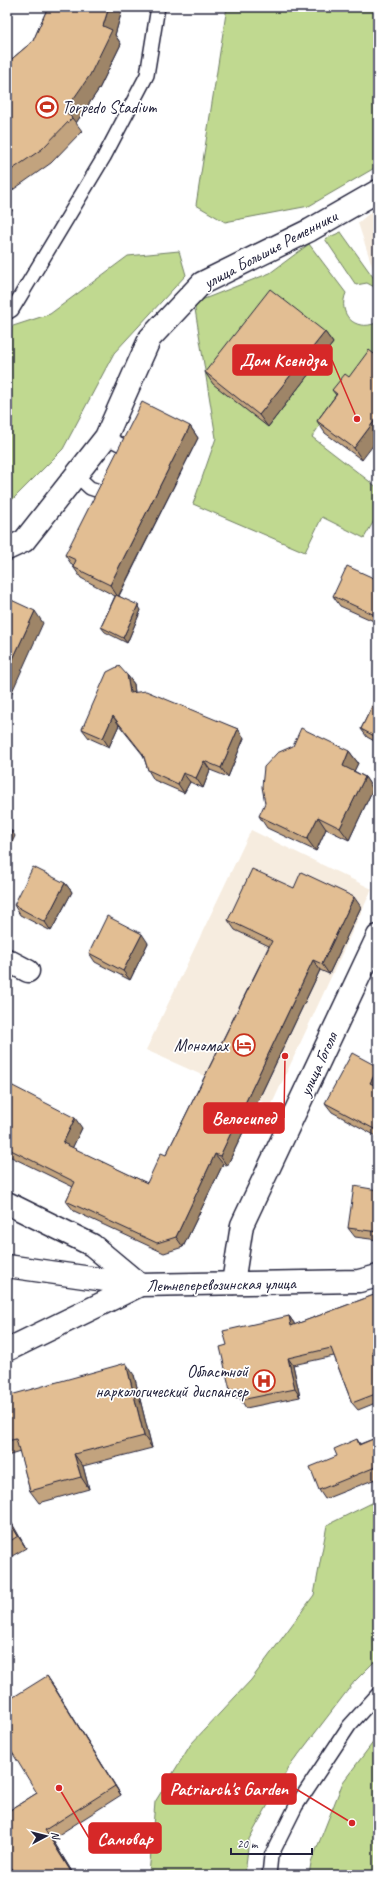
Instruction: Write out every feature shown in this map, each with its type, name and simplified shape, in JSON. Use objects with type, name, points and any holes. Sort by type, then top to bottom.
[{"type":"street","name":"улица Большие Ременники","points":[[7,549],[24,541],[76,475],[114,442],[150,338],[202,283],[310,230],[378,191]]},
{"type":"street","name":"улица Гоголя","points":[[232,1283],[242,1225],[378,936]]},
{"type":"street","points":[[7,960],[28,971]]},
{"type":"street","points":[[7,1203],[92,1245],[140,1285]]},
{"type":"street","points":[[7,1266],[140,1285]]},
{"type":"street","name":"Летнеперевозинская улица","points":[[7,1350],[140,1285],[359,1281],[378,1276]]},
{"type":"lane","points":[[7,312],[12,310],[104,157],[147,74],[158,7]]},
{"type":"lane","points":[[76,475],[90,488],[96,490]]},
{"type":"lane","points":[[269,1875],[271,1856],[296,1806],[349,1726],[378,1694]]},
{"type":"shaded area","points":[[378,206],[378,284],[358,223]]},
{"type":"shaded area","points":[[251,830],[372,889],[271,1106],[146,1050]]},
{"type":"green space","points":[[227,7],[378,7],[378,166],[309,206],[225,222],[196,205]]},
{"type":"green space","points":[[341,232],[378,284],[378,289],[367,283],[356,285],[325,239]]},
{"type":"green space","points":[[309,244],[346,293],[344,308],[350,319],[361,325],[378,324],[378,362],[367,354],[312,437],[378,488],[378,514],[364,538],[322,517],[305,552],[193,504],[216,438],[194,303],[270,273]]},
{"type":"green space","points":[[179,251],[186,275],[114,353],[63,449],[7,505],[7,328],[50,314],[128,256]]},
{"type":"green space","points":[[378,1500],[378,1658],[354,1682],[289,1767],[249,1839],[245,1875],[149,1875],[155,1802],[191,1744],[251,1680],[314,1595],[327,1525]]},
{"type":"green space","points":[[378,1736],[378,1875],[309,1875],[311,1863],[343,1782]]},
{"type":"building","name":"Torpedo Stadium","points":[[48,7],[109,7],[103,26],[112,30],[90,75],[65,111],[72,118],[42,149],[7,173],[7,63],[33,41]]},
{"type":"building","points":[[270,289],[325,332],[259,415],[205,372]]},
{"type":"building","points":[[369,350],[378,357],[378,416],[354,448],[317,421],[337,394],[332,390],[345,374],[349,377]]},
{"type":"building","points":[[142,402],[190,426],[110,585],[73,567],[76,560],[65,555]]},
{"type":"building","points":[[347,566],[378,580],[377,616],[333,596]]},
{"type":"building","points":[[116,595],[138,605],[123,638],[101,627]]},
{"type":"building","points":[[7,598],[35,611],[7,672]]},
{"type":"building","points":[[119,666],[127,675],[130,693],[146,691],[238,729],[221,768],[204,761],[196,778],[183,773],[178,784],[148,770],[143,754],[113,716],[103,738],[82,729],[107,672]]},
{"type":"building","points":[[378,694],[378,738],[361,729]]},
{"type":"building","points":[[301,728],[349,751],[343,766],[365,777],[340,828],[318,817],[307,839],[259,816],[265,803],[262,787],[264,767],[277,753],[293,746]]},
{"type":"building","points":[[7,829],[12,831],[7,841]]},
{"type":"building","points":[[33,867],[65,883],[45,922],[14,905]]},
{"type":"building","points":[[252,869],[294,888],[301,872],[354,897],[322,964],[313,960],[220,1156],[215,1154],[176,1237],[157,1243],[66,1201],[75,1182],[7,1148],[7,1083],[75,1118],[63,1143],[147,1183],[161,1153],[166,1155],[272,941],[228,920]]},
{"type":"building","points":[[107,916],[142,934],[123,971],[89,953]]},
{"type":"building","points":[[352,1053],[378,1067],[370,1083],[378,1087],[378,1131],[325,1103]]},
{"type":"building","points":[[354,1186],[378,1190],[378,1232],[348,1228]]},
{"type":"building","points":[[378,1292],[378,1349],[372,1351],[378,1368],[378,1393],[352,1403],[331,1348],[288,1358],[295,1389],[241,1400],[239,1389],[230,1390],[220,1347],[227,1345],[223,1331],[289,1316],[291,1326],[374,1295],[373,1293]]},
{"type":"building","points":[[126,1363],[144,1436],[74,1454],[81,1477],[30,1491],[16,1439],[7,1441],[7,1396]]},
{"type":"building","points":[[378,1437],[378,1466],[319,1490],[310,1467],[337,1456],[334,1449],[357,1439],[359,1445]]},
{"type":"building","points":[[7,1518],[18,1536],[7,1543]]},
{"type":"building","points":[[47,1676],[115,1786],[45,1830],[73,1875],[16,1875],[12,1868],[7,1871],[7,1812],[37,1793],[7,1744],[7,1701]]},
{"type":"place","name":"Torpedo Stadium","points":[[47,107]]},
{"type":"place","name":"Дом Ксендза","points":[[357,419]]},
{"type":"place","name":"Мономах","points":[[244,1045]]},
{"type":"place","name":"Велосипед","points":[[285,1056]]},
{"type":"place","name":"Областной наркологический диспансер","points":[[264,1381]]},
{"type":"place","name":"Самовар","points":[[59,1788]]},
{"type":"place","name":"Patriarch's Garden","points":[[352,1823]]}]
